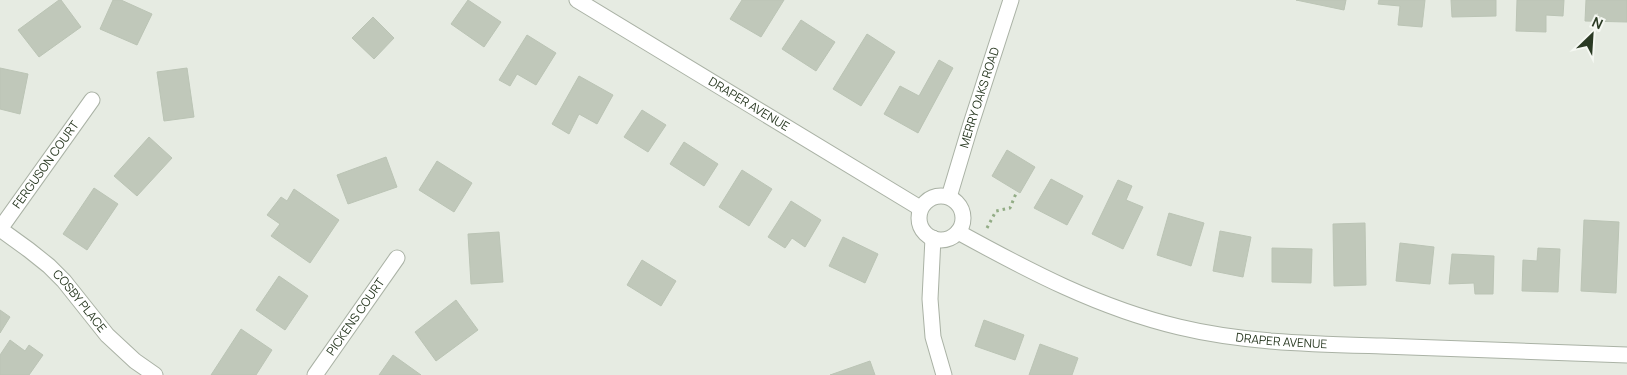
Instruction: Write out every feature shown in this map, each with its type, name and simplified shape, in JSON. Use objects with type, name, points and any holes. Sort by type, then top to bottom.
[{"type":"street","name":"DRAPER AVENUE","points":[[577,0],[920,208]]},
{"type":"street","name":"MERRY OAKS ROAD","points":[[949,197],[1011,0]]},
{"type":"street","name":"FERGUSON COURT","points":[[0,229],[92,100]]},
{"type":"street","points":[[936,196],[949,197],[955,201],[962,212],[961,226],[958,232],[947,239],[940,240],[926,235],[918,215],[920,208],[924,203],[936,196]]},
{"type":"street","name":"COSBY PLACE","points":[[0,229],[49,266],[64,281],[107,334],[135,361],[155,375]]},
{"type":"street","name":"DRAPER AVENUE","points":[[958,232],[1027,270],[1083,296],[1114,308],[1178,327],[1223,336],[1285,343],[1627,355]]},
{"type":"street","points":[[933,238],[930,299],[933,337],[944,375]]},
{"type":"street","name":"PICKENS COURT","points":[[315,375],[397,258]]},
{"type":"path","points":[[987,229],[996,211],[1010,208],[1016,191]]},
{"type":"building","points":[[61,0],[81,27],[39,57],[18,30]]},
{"type":"building","points":[[113,0],[121,0],[152,14],[137,45],[100,29]]},
{"type":"building","points":[[468,0],[501,22],[484,47],[451,24]]},
{"type":"building","points":[[742,0],[784,0],[761,37],[730,19]]},
{"type":"building","points":[[1296,0],[1346,0],[1344,10]]},
{"type":"building","points":[[1379,0],[1425,0],[1422,27],[1398,25],[1400,6],[1378,4]]},
{"type":"building","points":[[1451,0],[1496,0],[1496,16],[1452,17]]},
{"type":"building","points":[[1517,0],[1564,0],[1563,16],[1546,15],[1546,32],[1516,31]]},
{"type":"building","points":[[1586,0],[1627,0],[1627,22],[1585,21]]},
{"type":"building","points":[[373,17],[394,38],[374,59],[352,38]]},
{"type":"building","points":[[801,20],[835,42],[816,71],[782,49]]},
{"type":"building","points":[[867,34],[895,52],[861,106],[833,89]]},
{"type":"building","points":[[527,35],[556,53],[536,85],[517,74],[510,86],[499,80]]},
{"type":"building","points":[[939,60],[953,68],[918,133],[884,114],[900,86],[919,96]]},
{"type":"building","points":[[0,68],[28,74],[20,114],[0,109]]},
{"type":"building","points":[[187,68],[194,117],[164,121],[157,72]]},
{"type":"building","points":[[579,76],[613,95],[597,124],[579,114],[569,134],[552,124]]},
{"type":"building","points":[[642,110],[666,125],[648,152],[624,137]]},
{"type":"building","points":[[149,137],[172,158],[137,196],[114,176]]},
{"type":"building","points":[[684,142],[718,164],[704,186],[670,164]]},
{"type":"building","points":[[1007,150],[1035,167],[1020,193],[992,176]]},
{"type":"building","points":[[386,157],[397,187],[348,204],[337,175]]},
{"type":"building","points":[[437,161],[472,183],[454,212],[419,190]]},
{"type":"building","points":[[742,170],[772,189],[749,226],[719,207]]},
{"type":"building","points":[[1051,179],[1083,196],[1067,225],[1034,208]]},
{"type":"building","points":[[1118,180],[1132,186],[1126,200],[1143,207],[1123,249],[1092,234]]},
{"type":"building","points":[[94,188],[118,204],[87,250],[63,234]]},
{"type":"building","points":[[294,189],[339,220],[310,263],[271,236],[280,224],[267,215],[281,197],[287,201]]},
{"type":"building","points":[[791,201],[821,220],[805,247],[792,238],[785,248],[768,237]]},
{"type":"building","points":[[1169,213],[1204,223],[1191,266],[1157,255]]},
{"type":"building","points":[[1584,220],[1619,222],[1616,293],[1581,291]]},
{"type":"building","points":[[1365,223],[1366,285],[1334,286],[1333,224]]},
{"type":"building","points":[[1220,231],[1251,237],[1243,277],[1213,271]]},
{"type":"building","points":[[499,232],[503,282],[471,284],[468,234]]},
{"type":"building","points":[[843,237],[878,254],[865,283],[829,266]]},
{"type":"building","points":[[1400,243],[1434,247],[1430,284],[1396,281]]},
{"type":"building","points":[[1272,248],[1312,249],[1311,283],[1272,282]]},
{"type":"building","points":[[1538,248],[1560,249],[1558,292],[1522,291],[1523,260],[1537,261]]},
{"type":"building","points":[[1452,254],[1494,256],[1493,294],[1475,294],[1474,283],[1449,284]]},
{"type":"building","points":[[642,260],[676,281],[661,306],[627,285]]},
{"type":"building","points":[[279,276],[308,296],[285,330],[256,310]]},
{"type":"building","points":[[456,300],[478,330],[436,361],[415,332]]},
{"type":"building","points":[[0,310],[10,317],[0,333]]},
{"type":"building","points":[[984,320],[1024,335],[1015,360],[975,346]]},
{"type":"building","points":[[241,329],[272,350],[256,375],[211,375]]},
{"type":"building","points":[[10,340],[25,351],[29,345],[43,355],[29,375],[0,375],[0,355]]},
{"type":"building","points":[[1040,344],[1078,358],[1072,375],[1029,375]]},
{"type":"building","points":[[393,355],[421,375],[379,375]]},
{"type":"building","points":[[870,361],[875,375],[830,375]]}]
